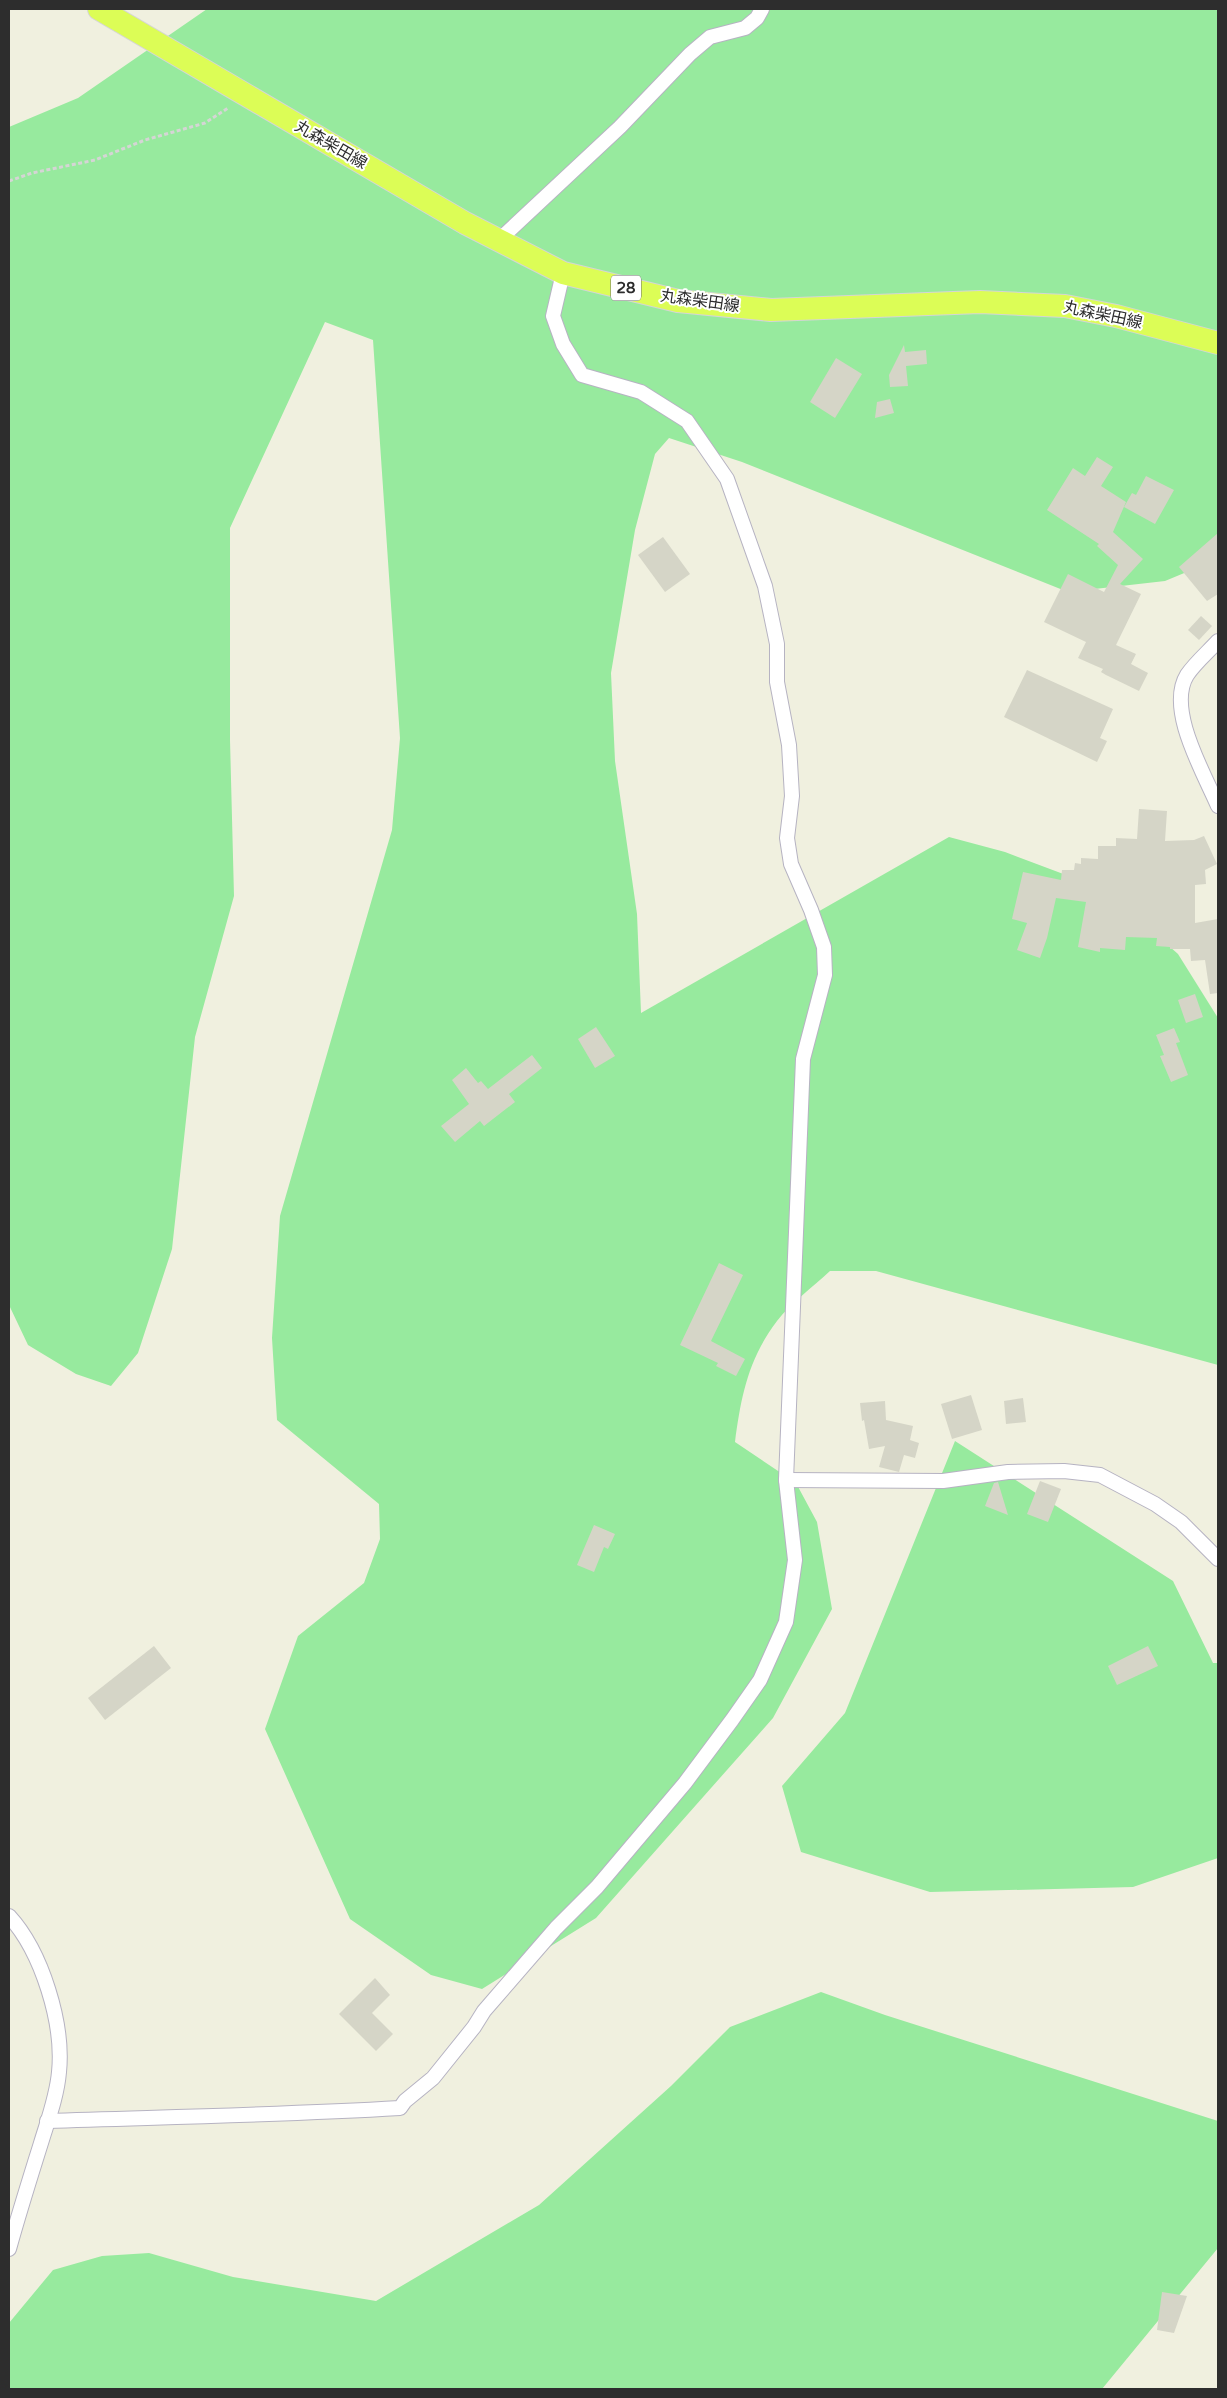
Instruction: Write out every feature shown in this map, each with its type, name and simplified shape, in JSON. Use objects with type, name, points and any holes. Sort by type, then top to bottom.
[{"type":"main road","name":"丸森柴田線","points":[[99,9],[464,222],[563,273],[678,301],[771,310],[980,302],[1065,306],[1116,316],[1218,343]]},
{"type":"street","points":[[499,240],[620,127],[690,54],[710,37],[745,28],[757,18],[762,9]]},
{"type":"street","points":[[47,2121],[248,2114],[282,2115],[400,2108],[405,2101],[434,2078],[474,2027],[484,2011],[556,1928],[604,1880],[685,1782],[760,1680],[786,1622],[795,1560],[786,1480],[803,1059],[826,975],[824,947],[811,910],[791,864],[787,838],[792,796],[788,745],[777,682],[777,644],[764,586],[727,479],[686,421],[640,392],[582,375],[563,344],[553,316],[563,273]]},
{"type":"street","points":[[1218,641],[1186,676],[1179,699],[1182,722],[1218,806]]},
{"type":"street","points":[[786,1480],[943,1480],[1008,1472],[1064,1471],[1100,1475],[1155,1504],[1181,1522],[1218,1559]]},
{"type":"street","points":[[9,1916],[17,1925],[38,1964],[47,1988],[60,2041],[59,2074],[9,2249]]},
{"type":"path","points":[[9,181],[32,173],[96,160],[145,140],[205,123],[248,96]]},
{"type":"green space","points":[[207,9],[1218,9],[1218,559],[1165,581],[1068,592],[742,462],[669,438],[655,454],[635,530],[611,673],[615,761],[637,914],[641,1013],[949,837],[1005,852],[1106,890],[1178,954],[1218,1018],[1218,1365],[876,1271],[830,1271],[795,1301],[767,1335],[747,1379],[735,1442],[796,1483],[817,1522],[832,1609],[773,1718],[596,1918],[482,1989],[431,1975],[350,1919],[265,1729],[298,1636],[364,1583],[380,1539],[379,1504],[277,1420],[272,1338],[280,1216],[392,830],[400,738],[373,340],[325,322],[230,528],[230,740],[234,896],[195,1037],[172,1249],[138,1353],[111,1386],[76,1374],[28,1345],[9,1305],[9,127],[78,98]]},
{"type":"green space","points":[[955,1441],[1173,1581],[1213,1663],[1218,1663],[1218,1858],[1133,1887],[930,1892],[801,1852],[782,1786],[845,1713]]},
{"type":"green space","points":[[821,1992],[885,2015],[1218,2121],[1218,2248],[1102,2389],[9,2389],[9,2323],[53,2270],[102,2256],[149,2253],[233,2277],[376,2301],[539,2205],[671,2086],[730,2027]]},
{"type":"building","points":[[904,345],[905,352],[926,350],[927,364],[906,366],[908,386],[890,387],[889,375]]},
{"type":"building","points":[[836,358],[862,374],[835,418],[810,402]]},
{"type":"building","points":[[890,399],[894,413],[875,418],[877,402]]},
{"type":"building","points":[[1097,457],[1113,467],[1101,486],[1126,502],[1113,532],[1143,559],[1120,584],[1141,594],[1116,645],[1136,654],[1131,664],[1148,673],[1139,691],[1101,672],[1103,669],[1078,658],[1086,642],[1044,622],[1068,574],[1104,592],[1118,565],[1097,546],[1099,544],[1047,510],[1073,468],[1085,476]]},
{"type":"building","points":[[1146,476],[1174,490],[1155,524],[1124,507],[1132,493],[1136,495]]},
{"type":"building","points":[[1218,533],[1218,594],[1207,601],[1179,567]]},
{"type":"building","points":[[663,537],[690,574],[665,592],[638,555]]},
{"type":"building","points":[[1201,616],[1212,626],[1199,640],[1188,630]]},
{"type":"building","points":[[1027,670],[1113,709],[1100,738],[1107,741],[1097,762],[1004,717]]},
{"type":"building","points":[[1139,809],[1167,811],[1165,841],[1194,840],[1204,836],[1217,864],[1205,870],[1206,884],[1195,885],[1195,923],[1218,919],[1218,993],[1210,994],[1205,960],[1191,961],[1190,949],[1170,949],[1170,947],[1156,946],[1157,938],[1126,937],[1125,950],[1100,948],[1100,952],[1078,947],[1086,902],[1056,898],[1047,938],[1040,958],[1017,950],[1027,923],[1012,919],[1023,872],[1061,880],[1062,870],[1074,870],[1075,863],[1081,864],[1081,858],[1098,859],[1098,846],[1116,846],[1116,838],[1137,839]]},
{"type":"building","points":[[1195,994],[1203,1017],[1186,1023],[1178,1000]]},
{"type":"building","points":[[596,1027],[615,1056],[595,1068],[578,1039]]},
{"type":"building","points":[[1174,1028],[1180,1042],[1176,1043],[1188,1075],[1171,1082],[1160,1056],[1164,1055],[1156,1035]]},
{"type":"building","points":[[532,1055],[542,1068],[509,1094],[515,1102],[484,1126],[480,1121],[455,1142],[441,1126],[469,1104],[452,1080],[466,1068],[478,1083],[481,1081],[488,1089]]},
{"type":"building","points":[[719,1263],[743,1275],[711,1341],[745,1359],[736,1376],[716,1366],[718,1363],[680,1345]]},
{"type":"building","points":[[971,1395],[982,1430],[952,1439],[941,1404]]},
{"type":"building","points":[[1023,1398],[1026,1422],[1006,1424],[1004,1401]]},
{"type":"building","points":[[885,1401],[886,1420],[913,1426],[910,1440],[919,1443],[915,1458],[904,1455],[899,1472],[879,1467],[885,1446],[869,1449],[864,1420],[862,1421],[860,1403]]},
{"type":"building","points":[[1040,1481],[1061,1489],[1048,1522],[1027,1514]]},
{"type":"building","points":[[998,1482],[1008,1515],[985,1506],[994,1483]]},
{"type":"building","points":[[594,1525],[615,1534],[608,1549],[604,1547],[594,1572],[577,1565]]},
{"type":"building","points":[[154,1646],[171,1668],[105,1720],[88,1698]]},
{"type":"building","points":[[1148,1646],[1158,1666],[1117,1685],[1108,1666]]},
{"type":"building","points":[[375,1978],[390,1995],[372,2013],[393,2034],[376,2051],[339,2014]]},
{"type":"building","points":[[1162,2292],[1187,2296],[1174,2333],[1157,2330]]}]
